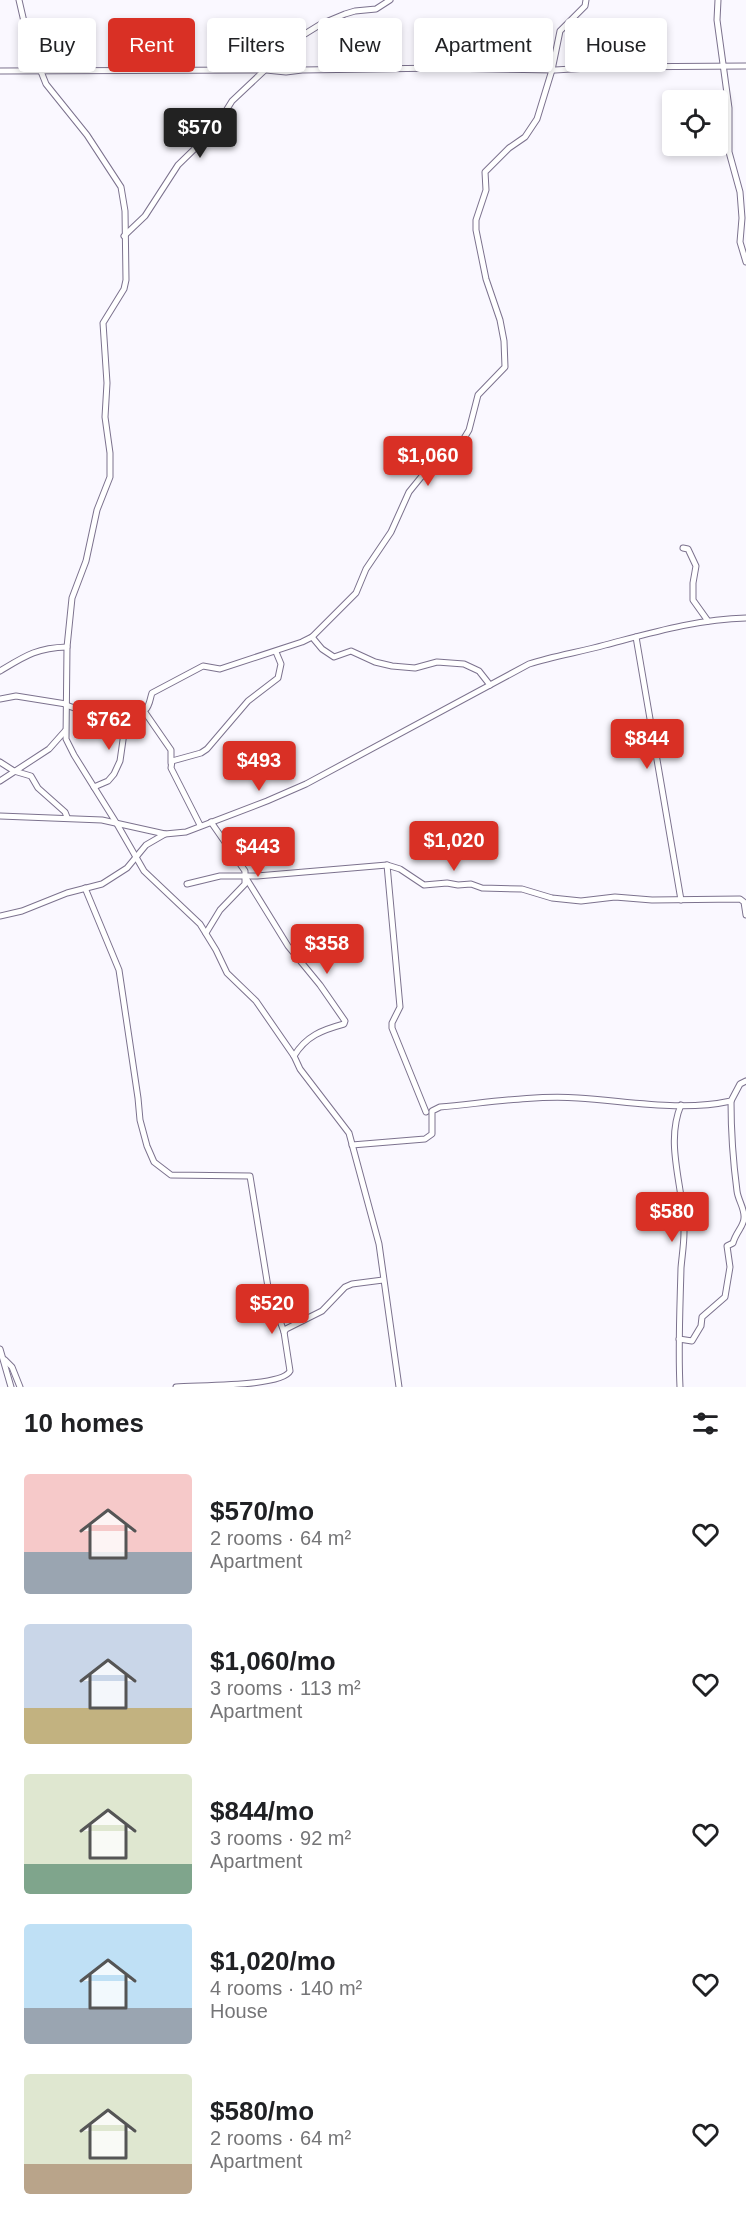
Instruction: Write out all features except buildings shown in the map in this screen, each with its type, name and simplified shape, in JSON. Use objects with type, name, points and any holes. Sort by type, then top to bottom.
[{"type":"street","points":[[19,0],[23,18]]},
{"type":"street","points":[[306,33],[321,24],[355,11],[376,9],[390,0]]},
{"type":"street","points":[[553,65],[560,31],[585,6],[586,0]]},
{"type":"street","points":[[718,0],[717,20],[729,108],[729,152],[740,192],[740,242],[746,262]]},
{"type":"street","points":[[553,70],[604,67],[746,66]]},
{"type":"street","points":[[306,70],[414,68]]},
{"type":"street","points":[[96,70],[207,70]]},
{"type":"street","points":[[0,71],[18,71]]},
{"type":"street","points":[[42,72],[46,84],[87,135],[121,187],[125,211],[126,280],[124,289],[108,312],[102,330],[107,383],[105,417],[110,453],[110,477],[97,510],[87,561],[72,598],[67,647],[65,731],[68,745],[117,824],[135,858],[152,881],[191,914],[206,933],[227,973],[256,1001],[294,1056],[300,1069],[349,1133],[379,1244],[399,1387]]},
{"type":"street","points":[[124,236],[145,216],[178,165],[214,130],[232,101],[264,72]]},
{"type":"street","points":[[144,711],[152,693],[203,666],[220,669],[276,652],[312,637],[356,593],[366,568],[391,532],[409,492],[422,476],[452,458],[469,430],[478,395],[506,366],[502,331],[478,244],[476,220],[486,190],[485,172],[509,148],[525,137],[537,119],[551,72]]},
{"type":"street","points":[[683,548],[688,549],[696,564],[693,603],[708,621]]},
{"type":"street","points":[[0,816],[102,820],[165,834],[186,832],[306,784],[529,664],[708,621],[746,618]]},
{"type":"street","points":[[312,637],[322,649],[334,657],[351,651],[375,662],[415,668],[437,663],[464,664],[478,670],[490,685]]},
{"type":"street","points":[[636,637],[681,900]]},
{"type":"street","points":[[0,671],[34,651],[67,647]]},
{"type":"street","points":[[171,765],[175,759],[201,753],[207,749],[248,701],[278,678],[281,664],[276,652]]},
{"type":"street","points":[[0,699],[16,696],[112,714],[132,714],[144,711]]},
{"type":"street","points":[[144,711],[171,750],[171,765],[200,825]]},
{"type":"street","points":[[94,788],[108,781],[120,761],[124,733],[112,714]]},
{"type":"street","points":[[0,781],[48,749],[65,731]]},
{"type":"street","points":[[0,762],[14,771],[31,776],[35,785],[65,812],[67,817]]},
{"type":"street","points":[[211,822],[232,851],[288,946],[320,985],[345,1021],[344,1024],[324,1030],[303,1042],[294,1056]]},
{"type":"street","points":[[0,916],[22,911],[102,884],[128,868],[146,845],[165,834]]},
{"type":"street","points":[[387,865],[400,1007],[392,1028],[426,1112]]},
{"type":"street","points":[[187,884],[220,876],[246,877],[387,865],[400,869],[424,885],[471,884],[482,888],[522,890],[563,900],[581,901],[615,897],[632,900],[740,899],[744,902],[746,915]]},
{"type":"street","points":[[206,933],[220,910],[245,884],[246,877]]},
{"type":"street","points":[[85,888],[118,970],[140,1120],[154,1162],[171,1175],[250,1176],[266,1278],[272,1304],[284,1332],[290,1371],[284,1379],[241,1386],[176,1387]]},
{"type":"street","points":[[679,1339],[692,1341],[701,1326],[702,1317],[723,1299],[730,1267],[727,1246],[733,1243],[734,1236],[744,1220],[745,1213],[738,1195],[731,1129],[731,1101],[740,1084],[746,1081]]},
{"type":"street","points":[[352,1145],[425,1139],[432,1134],[432,1111],[440,1107],[579,1098],[681,1105],[731,1101]]},
{"type":"street","points":[[680,1387],[679,1339],[684,1232],[675,1136],[681,1105]]},
{"type":"street","points":[[284,1332],[290,1326],[322,1311],[345,1287],[383,1280]]},
{"type":"street","points":[[0,1349],[11,1387]]},
{"type":"street","points":[[3,1359],[12,1367],[20,1387]]},
{"type":"street","points":[[0,1375],[7,1373]]}]
